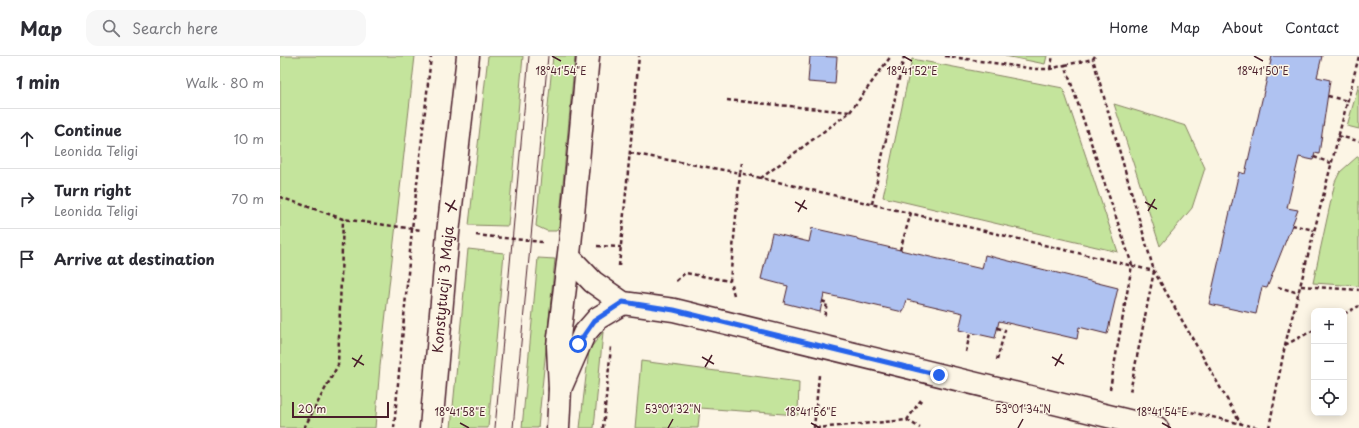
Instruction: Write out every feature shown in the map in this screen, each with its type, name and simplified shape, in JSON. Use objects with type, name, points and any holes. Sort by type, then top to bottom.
[{"type":"street","name":"Konstytucji 3 Maja","points":[[431,428],[448,233],[468,56]]},
{"type":"street","points":[[558,428],[560,389],[558,346],[570,251],[588,56]]},
{"type":"street","points":[[570,251],[593,282],[618,302],[674,310],[1157,428]]},
{"type":"street","points":[[560,389],[584,334],[594,321],[618,302]]},
{"type":"path","points":[[394,428],[412,229],[431,56]]},
{"type":"path","points":[[603,428],[618,302],[621,247],[640,56]]},
{"type":"path","points":[[761,178],[850,112],[891,56]]},
{"type":"path","points":[[872,204],[904,56]]},
{"type":"path","points":[[945,56],[1035,69],[1050,69],[1094,57],[1154,270],[1240,424]]},
{"type":"path","points":[[1050,69],[1053,56]]},
{"type":"path","points":[[1269,428],[1285,345],[1359,56]]},
{"type":"path","points":[[1065,65],[1132,265],[1110,393],[1117,418]]},
{"type":"path","points":[[1328,96],[1347,101]]},
{"type":"path","points":[[727,100],[850,112]]},
{"type":"path","points":[[1338,136],[1359,141]]},
{"type":"path","points":[[630,153],[740,173],[1154,270]]},
{"type":"path","points":[[1314,157],[1331,163]]},
{"type":"path","points":[[737,299],[730,281],[742,163]]},
{"type":"path","points":[[280,197],[343,218],[412,229],[570,251],[621,247]]},
{"type":"path","points":[[900,250],[911,214]]},
{"type":"path","points":[[304,428],[338,365],[343,218]]},
{"type":"path","points":[[1292,225],[1314,230]]},
{"type":"path","points":[[1117,418],[1154,270]]},
{"type":"path","points":[[1301,286],[1359,290]]},
{"type":"path","points":[[1278,287],[1299,293]]},
{"type":"path","points":[[1347,312],[1359,306]]},
{"type":"path","points":[[995,367],[1005,330],[997,328]]},
{"type":"path","points":[[1285,345],[1311,332]]},
{"type":"path","points":[[907,420],[952,356],[964,359],[970,333]]},
{"type":"path","points":[[1174,408],[1259,428]]},
{"type":"path","points":[[816,428],[907,420],[920,428]]},
{"type":"green space","points":[[280,56],[415,56],[380,366],[375,428],[280,428]]},
{"type":"green space","points":[[488,56],[523,56],[508,226],[469,225]]},
{"type":"green space","points":[[553,56],[575,56],[559,226],[556,231],[547,231],[536,226]]},
{"type":"green space","points":[[1005,56],[1047,56],[1045,64]]},
{"type":"green space","points":[[912,59],[1063,88],[1118,252],[883,197]]},
{"type":"green space","points":[[1359,84],[1359,129],[1347,126]]},
{"type":"green space","points":[[1114,104],[1186,126],[1205,168],[1192,208],[1160,246]]},
{"type":"green space","points":[[1357,157],[1359,157],[1359,286],[1313,283],[1335,182],[1340,172]]},
{"type":"green space","points":[[468,249],[504,253],[488,428],[451,428]]},
{"type":"green space","points":[[538,258],[555,259],[538,428],[522,428]]},
{"type":"green space","points":[[603,332],[594,428],[580,428],[589,350]]},
{"type":"green space","points":[[641,361],[799,382],[798,415],[700,408],[698,428],[635,428]]},
{"type":"building","points":[[810,56],[837,57],[835,84],[808,82]]},
{"type":"building","points":[[1272,56],[1322,56],[1317,77],[1330,80],[1319,154],[1315,153],[1313,160],[1299,157],[1287,208],[1298,210],[1267,288],[1262,287],[1256,314],[1209,304],[1239,172],[1245,174]]},
{"type":"building","points":[[812,228],[982,269],[985,255],[1118,288],[1107,334],[1079,327],[1077,339],[999,321],[995,338],[959,330],[963,313],[907,300],[903,312],[824,294],[820,312],[784,303],[788,286],[761,279],[772,233],[809,242]]},
{"type":"tram line","points":[[495,428],[529,56]]},
{"type":"tram line","points":[[513,428],[548,56]]},
{"type":"route","points":[[578,344],[594,321],[623,302],[674,310],[939,375]]}]
